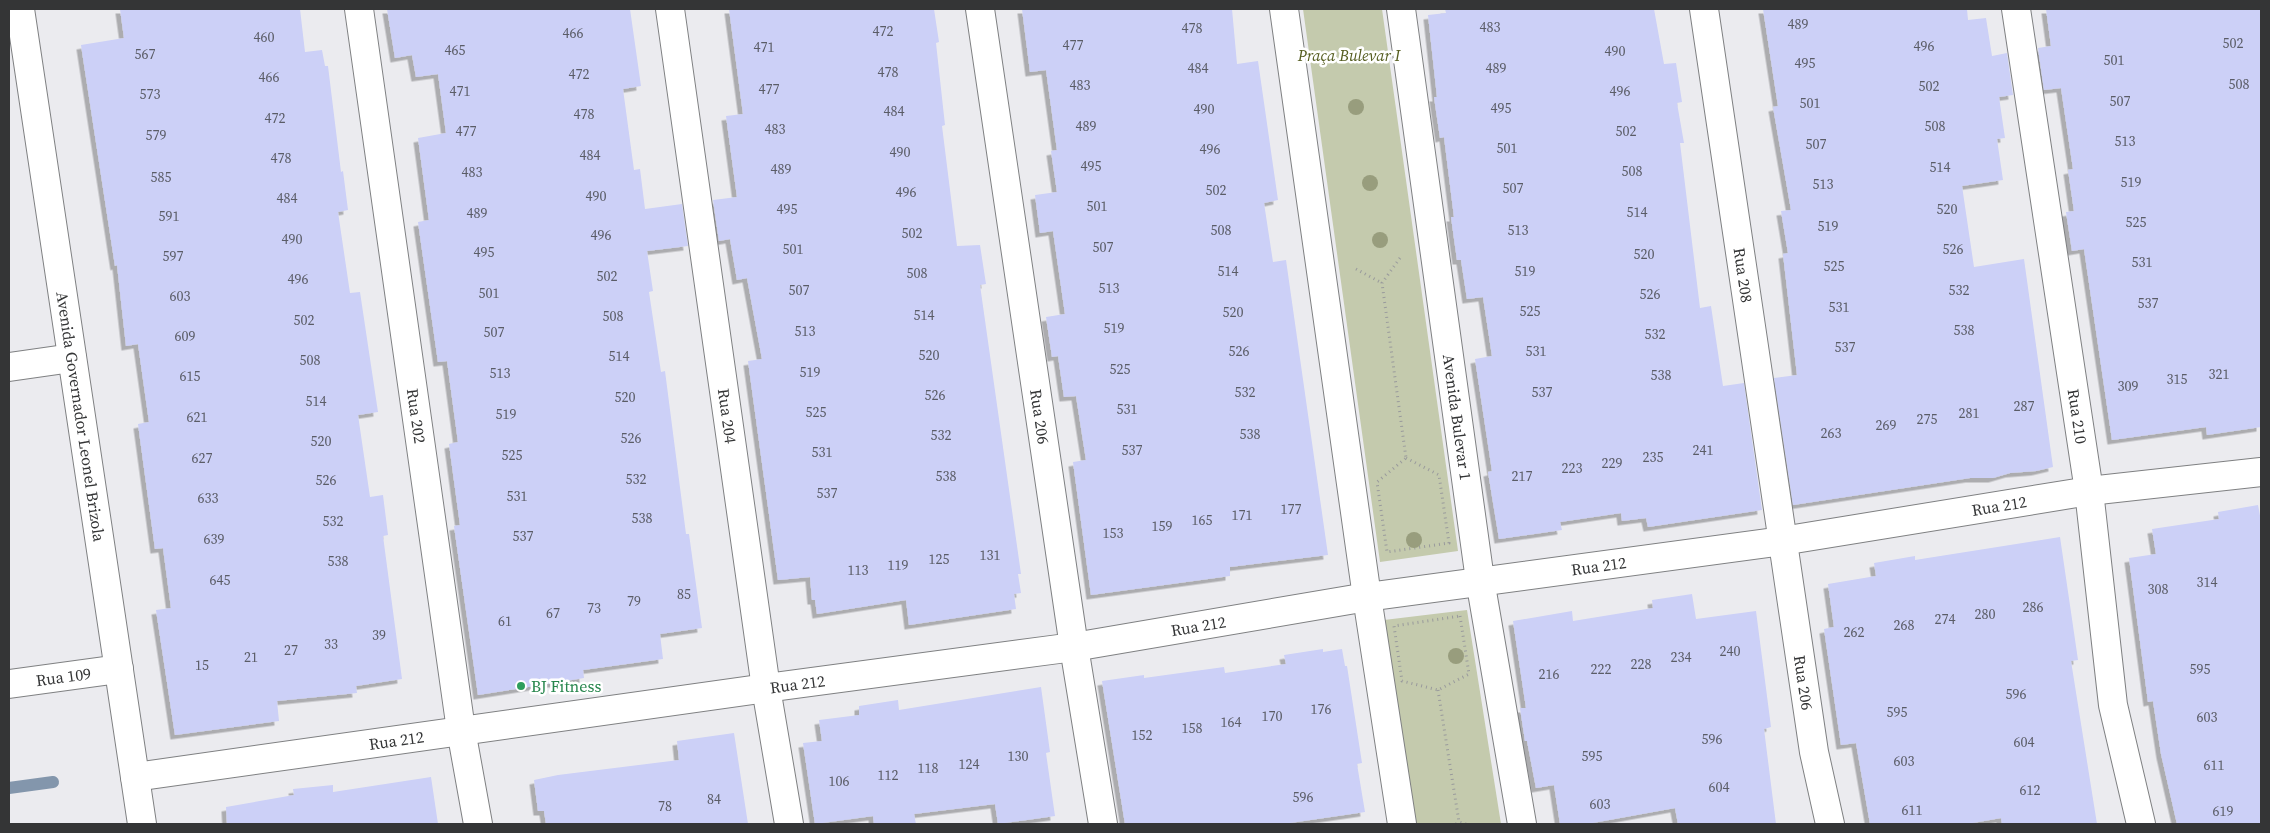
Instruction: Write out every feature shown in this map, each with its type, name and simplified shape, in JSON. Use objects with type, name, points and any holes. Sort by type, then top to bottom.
[{"type":"street","name":"Avenida Governador Leonel Brizola","points":[[20,9],[17,56],[72,358],[142,824]]},
{"type":"street","name":"Rua 202","points":[[359,9],[461,730],[478,824]]},
{"type":"street","name":"Rua 204","points":[[670,9],[766,688],[789,824]]},
{"type":"street","name":"Rua 206","points":[[980,9],[1074,647],[1103,824]]},
{"type":"street","points":[[1284,9],[1367,597],[1402,824]]},
{"type":"street","name":"Avenida Bulevar 1","points":[[1401,9],[1480,580],[1522,824]]},
{"type":"street","name":"Rua 208","points":[[1704,9],[1782,541]]},
{"type":"street","name":"Rua 210","points":[[2016,9],[2089,491],[2114,705],[2141,824]]},
{"type":"street","points":[[9,367],[72,358]]},
{"type":"street","name":"Rua 212","points":[[135,777],[461,730],[1074,647],[1367,597],[1480,580],[1782,541],[2089,491],[2261,472]]},
{"type":"street","name":"Rua 206","points":[[1782,541],[1814,752],[1830,824]]},
{"type":"street","name":"Rua 109","points":[[9,684],[119,669]]},
{"type":"path","points":[[1402,256],[1382,283],[1406,458]]},
{"type":"path","points":[[1406,458],[1439,475],[1449,543],[1387,552],[1377,482],[1406,458]]},
{"type":"path","points":[[1460,616],[1469,674],[1438,690],[1402,681],[1394,626],[1460,616]]},
{"type":"path","points":[[1438,690],[1457,823],[1466,824]]},
{"type":"green space","name":"Praça Bulevar I","points":[[1303,9],[1382,9],[1458,551],[1380,562]]},
{"type":"green space","points":[[1467,610],[1501,824],[1416,824],[1384,620]]},
{"type":"building","points":[[120,9],[300,9],[305,52],[322,50],[325,66],[328,66],[341,172],[343,171],[348,210],[338,212],[350,293],[360,292],[378,412],[358,415],[370,497],[383,495],[388,535],[383,536],[402,679],[356,686],[357,693],[277,701],[279,721],[175,735],[156,610],[171,608],[163,548],[155,549],[138,424],[149,422],[138,344],[126,346],[117,265],[115,266],[81,45],[124,38]]},
{"type":"building","points":[[387,9],[630,9],[641,86],[623,89],[634,170],[640,169],[645,209],[682,204],[688,246],[647,251],[653,291],[649,292],[661,372],[665,371],[686,534],[689,534],[702,628],[660,634],[663,659],[583,670],[584,678],[478,695],[454,526],[460,525],[449,444],[458,442],[447,361],[438,362],[418,222],[429,220],[418,138],[446,133],[438,74],[416,77],[412,55],[395,58]]},
{"type":"building","points":[[729,9],[934,9],[939,42],[936,43],[945,125],[942,126],[957,246],[980,245],[986,284],[980,285],[1021,574],[1018,574],[1021,593],[1014,594],[1016,609],[909,625],[906,600],[817,614],[815,600],[812,600],[810,577],[778,580],[748,361],[762,359],[747,278],[737,280],[730,239],[719,241],[713,200],[737,197],[726,116],[743,114]]},
{"type":"building","points":[[1022,9],[1232,9],[1237,64],[1258,61],[1278,200],[1264,203],[1273,262],[1286,260],[1328,555],[1230,567],[1230,576],[1091,595],[1073,462],[1086,460],[1076,396],[1064,397],[1058,356],[1052,357],[1046,317],[1065,314],[1053,231],[1040,233],[1035,195],[1057,192],[1051,151],[1057,150],[1046,70],[1030,72]]},
{"type":"building","points":[[1445,9],[1654,9],[1664,64],[1676,63],[1682,102],[1677,103],[1684,143],[1680,143],[1700,308],[1711,306],[1723,386],[1744,383],[1762,510],[1648,527],[1646,518],[1622,521],[1621,513],[1560,522],[1562,530],[1499,539],[1488,472],[1492,471],[1475,359],[1492,356],[1483,297],[1467,299],[1461,260],[1457,260],[1451,217],[1454,217],[1444,137],[1440,138],[1434,97],[1437,97],[1428,15],[1446,13]]},
{"type":"building","points":[[1763,9],[1967,9],[1968,20],[1986,18],[1992,56],[2007,53],[2013,95],[1999,97],[2005,138],[1997,139],[2003,180],[1962,186],[1974,267],[2024,259],[2053,467],[2036,471],[2010,473],[1993,478],[1970,478],[1793,505],[1774,378],[1797,375],[1783,254],[1788,253],[1781,211],[1791,210],[1773,107],[1778,106]]},
{"type":"building","points":[[2046,9],[2261,9],[2261,427],[2207,435],[2206,427],[2112,440],[2084,249],[2072,251],[2066,212],[2074,211],[2068,170],[2073,169],[2061,88],[2044,90],[2038,48],[2051,46]]},
{"type":"building","points":[[2258,505],[2261,521],[2261,824],[2177,824],[2161,754],[2153,701],[2148,702],[2129,558],[2156,554],[2152,529],[2219,519],[2218,512]]},
{"type":"building","points":[[2060,537],[2078,660],[2071,661],[2097,824],[2002,824],[2001,818],[1967,824],[1870,824],[1856,743],[1841,745],[1824,629],[1834,627],[1828,584],[1876,576],[1874,563],[1915,556],[1915,560]]},
{"type":"building","points":[[1692,594],[1696,619],[1756,611],[1771,727],[1764,729],[1776,824],[1678,824],[1675,808],[1587,824],[1560,824],[1554,785],[1536,788],[1527,741],[1525,741],[1520,708],[1526,708],[1513,621],[1572,611],[1573,621],[1653,608],[1652,600]]},
{"type":"building","points":[[1323,649],[1323,652],[1342,649],[1345,666],[1347,666],[1362,763],[1357,764],[1365,812],[1283,824],[1125,824],[1102,681],[1144,675],[1144,678],[1224,667],[1225,673],[1286,664],[1284,655]]},
{"type":"building","points":[[1041,687],[1050,752],[1046,753],[1055,816],[998,824],[995,804],[914,814],[916,824],[874,824],[873,816],[815,824],[803,743],[822,741],[819,720],[859,715],[859,706],[898,700],[899,710]]},
{"type":"building","points":[[734,733],[748,824],[546,824],[544,811],[538,811],[534,780],[558,775],[679,760],[677,741]]},
{"type":"building","points":[[431,777],[438,824],[227,824],[226,807],[294,795],[293,789],[333,785],[333,792]]},
{"type":"waterway","points":[[9,788],[53,782]]},
{"type":"place","name":"BJ Fitness","points":[[521,686]]}]
